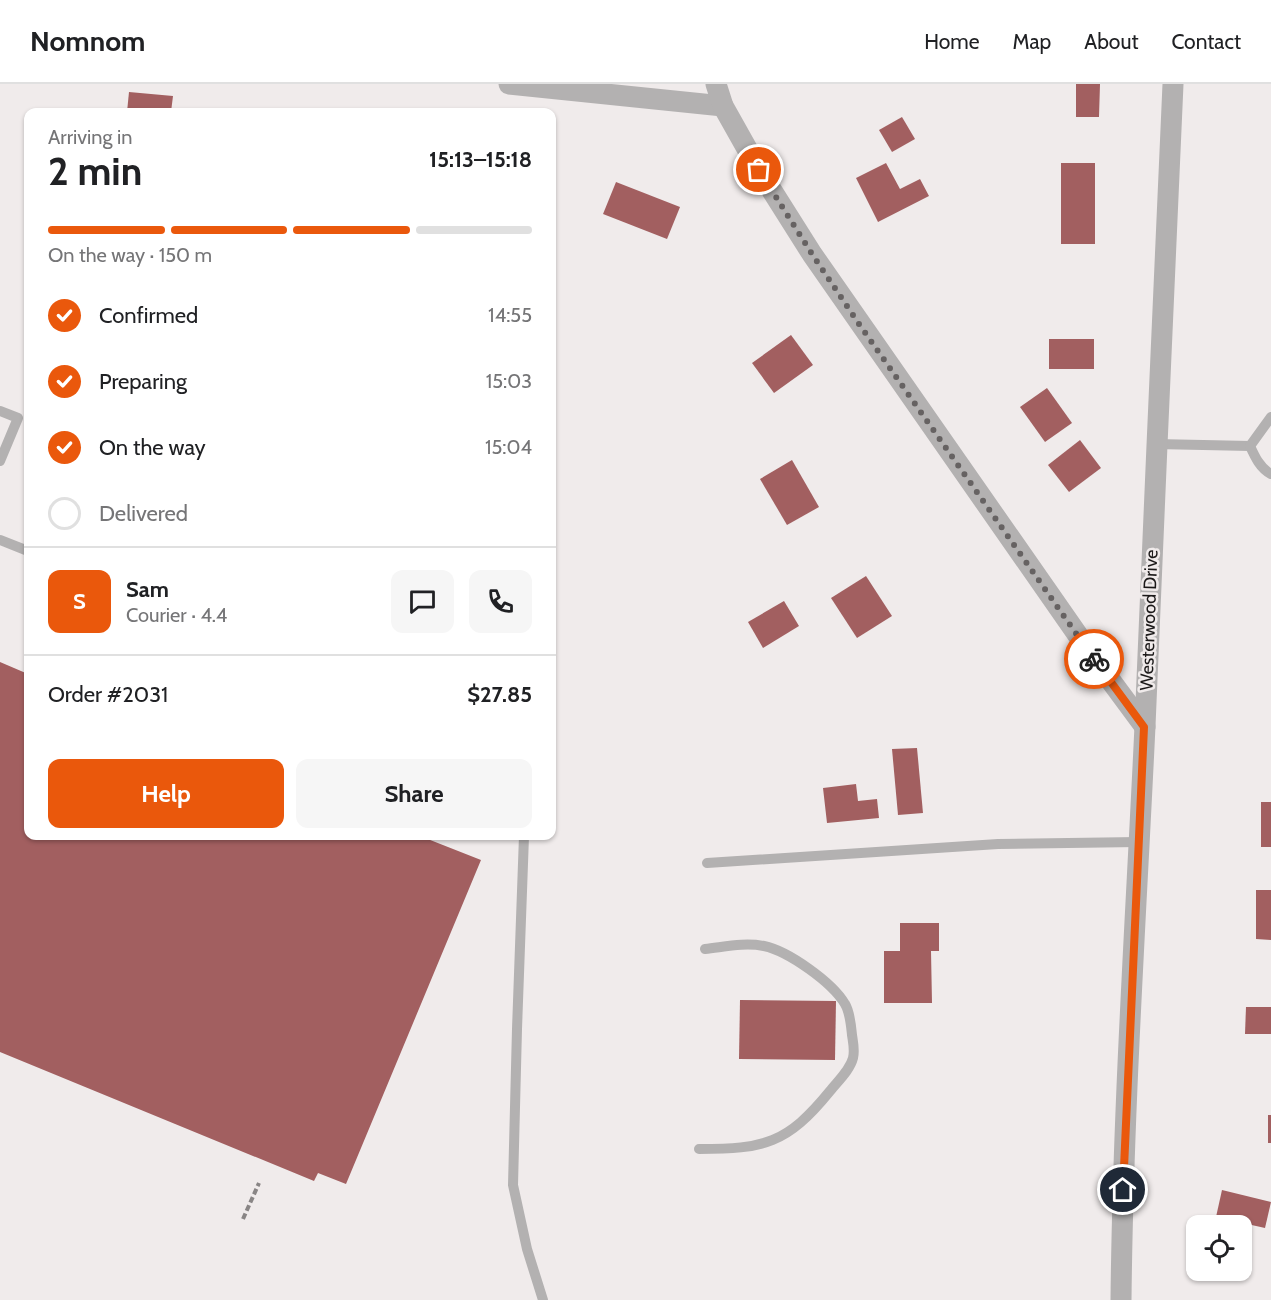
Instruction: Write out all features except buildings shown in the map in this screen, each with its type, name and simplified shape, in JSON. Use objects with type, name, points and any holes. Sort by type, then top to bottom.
[{"type":"street","points":[[509,84],[723,106]]},
{"type":"street","points":[[716,84],[723,106],[806,245],[1090,654],[1144,727]]},
{"type":"street","name":"Westerwood Drive","points":[[1121,1300],[1122,1213],[1173,84]]},
{"type":"lane","points":[[0,411],[23,421],[0,461]]},
{"type":"lane","points":[[1250,446],[1271,417]]},
{"type":"lane","points":[[1156,444],[1250,446]]},
{"type":"lane","points":[[1250,446],[1257,460],[1271,474]]},
{"type":"lane","points":[[0,540],[24,549]]},
{"type":"lane","points":[[524,840],[513,1185],[526,1249],[543,1300]]},
{"type":"lane","points":[[707,863],[998,844],[1138,842]]},
{"type":"lane","points":[[699,1149],[748,1148],[787,1134],[824,1098],[846,1071],[853,1058],[854,1048],[846,1005],[825,980],[779,951],[763,946],[744,944],[705,949]]},
{"type":"path","points":[[243,1219],[259,1183]]},
{"type":"way so far","points":[[759,170],[859,324],[1094,659]]},
{"type":"route","points":[[1094,659],[1144,727],[1123,1190]]}]
